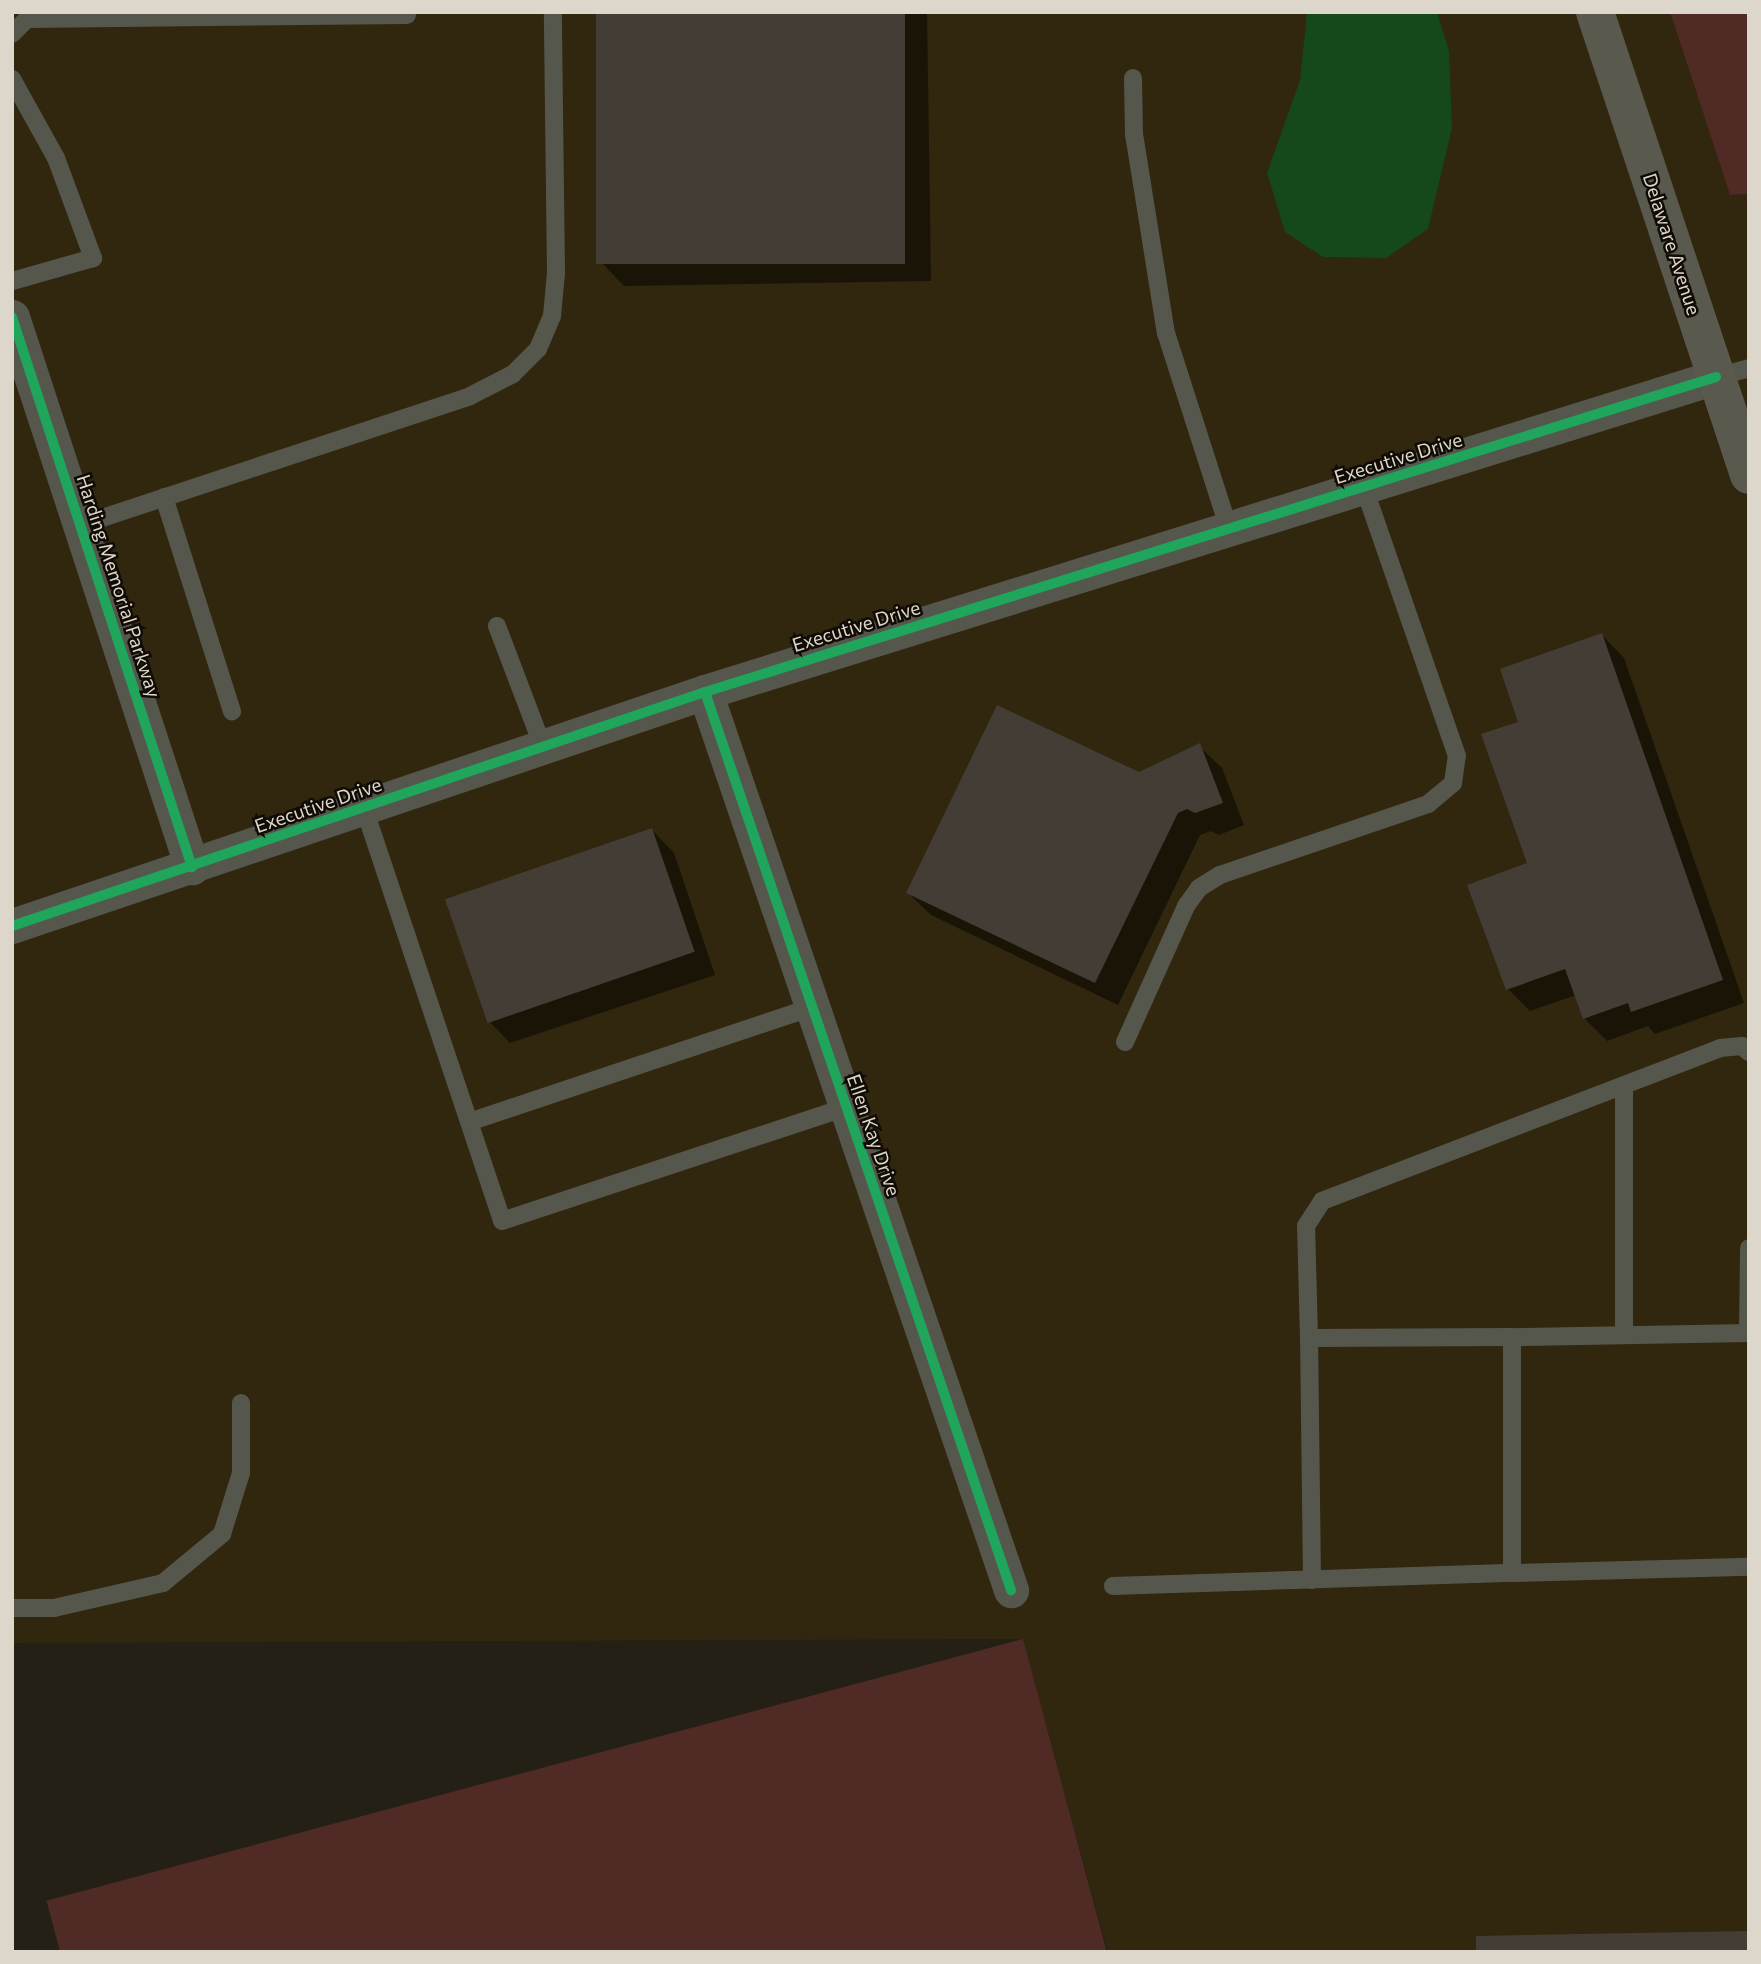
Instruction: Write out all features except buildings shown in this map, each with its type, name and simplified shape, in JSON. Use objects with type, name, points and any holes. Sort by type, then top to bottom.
[{"type":"main road","name":"Delaware Avenue","points":[[1595,12],[1732,372],[1749,475]]},
{"type":"street","name":"Harding Memorial Parkway","points":[[12,317],[192,867]]},
{"type":"street","name":"Executive Drive","points":[[12,926],[705,692],[1732,372]]},
{"type":"street","name":"Ellen Kay Drive","points":[[705,692],[1011,1590]]},
{"type":"lane","points":[[81,525],[470,396],[513,374],[538,349],[552,316],[556,273],[553,12]]},
{"type":"lane","points":[[12,34],[27,19],[407,15]]},
{"type":"lane","points":[[1133,78],[1134,134],[1166,333],[1229,529]]},
{"type":"lane","points":[[12,79],[56,158],[93,258],[12,281]]},
{"type":"lane","points":[[1125,1042],[1186,906],[1199,887],[1220,875],[1428,804],[1453,783],[1457,756],[1364,487]]},
{"type":"lane","points":[[164,497],[232,711]]},
{"type":"lane","points":[[497,626],[542,747]]},
{"type":"lane","points":[[365,808],[502,1221],[846,1107]]},
{"type":"lane","points":[[470,1122],[812,1007]]},
{"type":"lane","points":[[1312,1580],[1306,1226],[1322,1201],[1720,1048],[1742,1046],[1749,1052]]},
{"type":"lane","points":[[1624,1086],[1624,1335]]},
{"type":"lane","points":[[1308,1338],[1749,1333],[1749,1248]]},
{"type":"lane","points":[[1512,1337],[1512,1573]]},
{"type":"lane","points":[[12,1608],[54,1608],[163,1583],[222,1534],[241,1473],[241,1403]]},
{"type":"lane","points":[[1113,1586],[1749,1567]]},
{"type":"shaded area","points":[[12,12],[1670,12],[1730,195],[1749,194],[1749,1952],[1108,1952],[1022,1639],[12,1643]]},
{"type":"shaded area","points":[[1307,12],[1437,12],[1449,51],[1452,128],[1428,229],[1386,258],[1323,257],[1285,232],[1267,173],[1300,80]]},
{"type":"shaded area","points":[[1670,12],[1749,12],[1749,194],[1730,195]]},
{"type":"shaded area","points":[[1023,1639],[1107,1952],[60,1952],[46,1901]]},
{"type":"cycle path","points":[[12,317],[192,867]]},
{"type":"cycle path","points":[[12,926],[705,692],[1716,377]]},
{"type":"cycle path","points":[[705,692],[1011,1590]]}]
